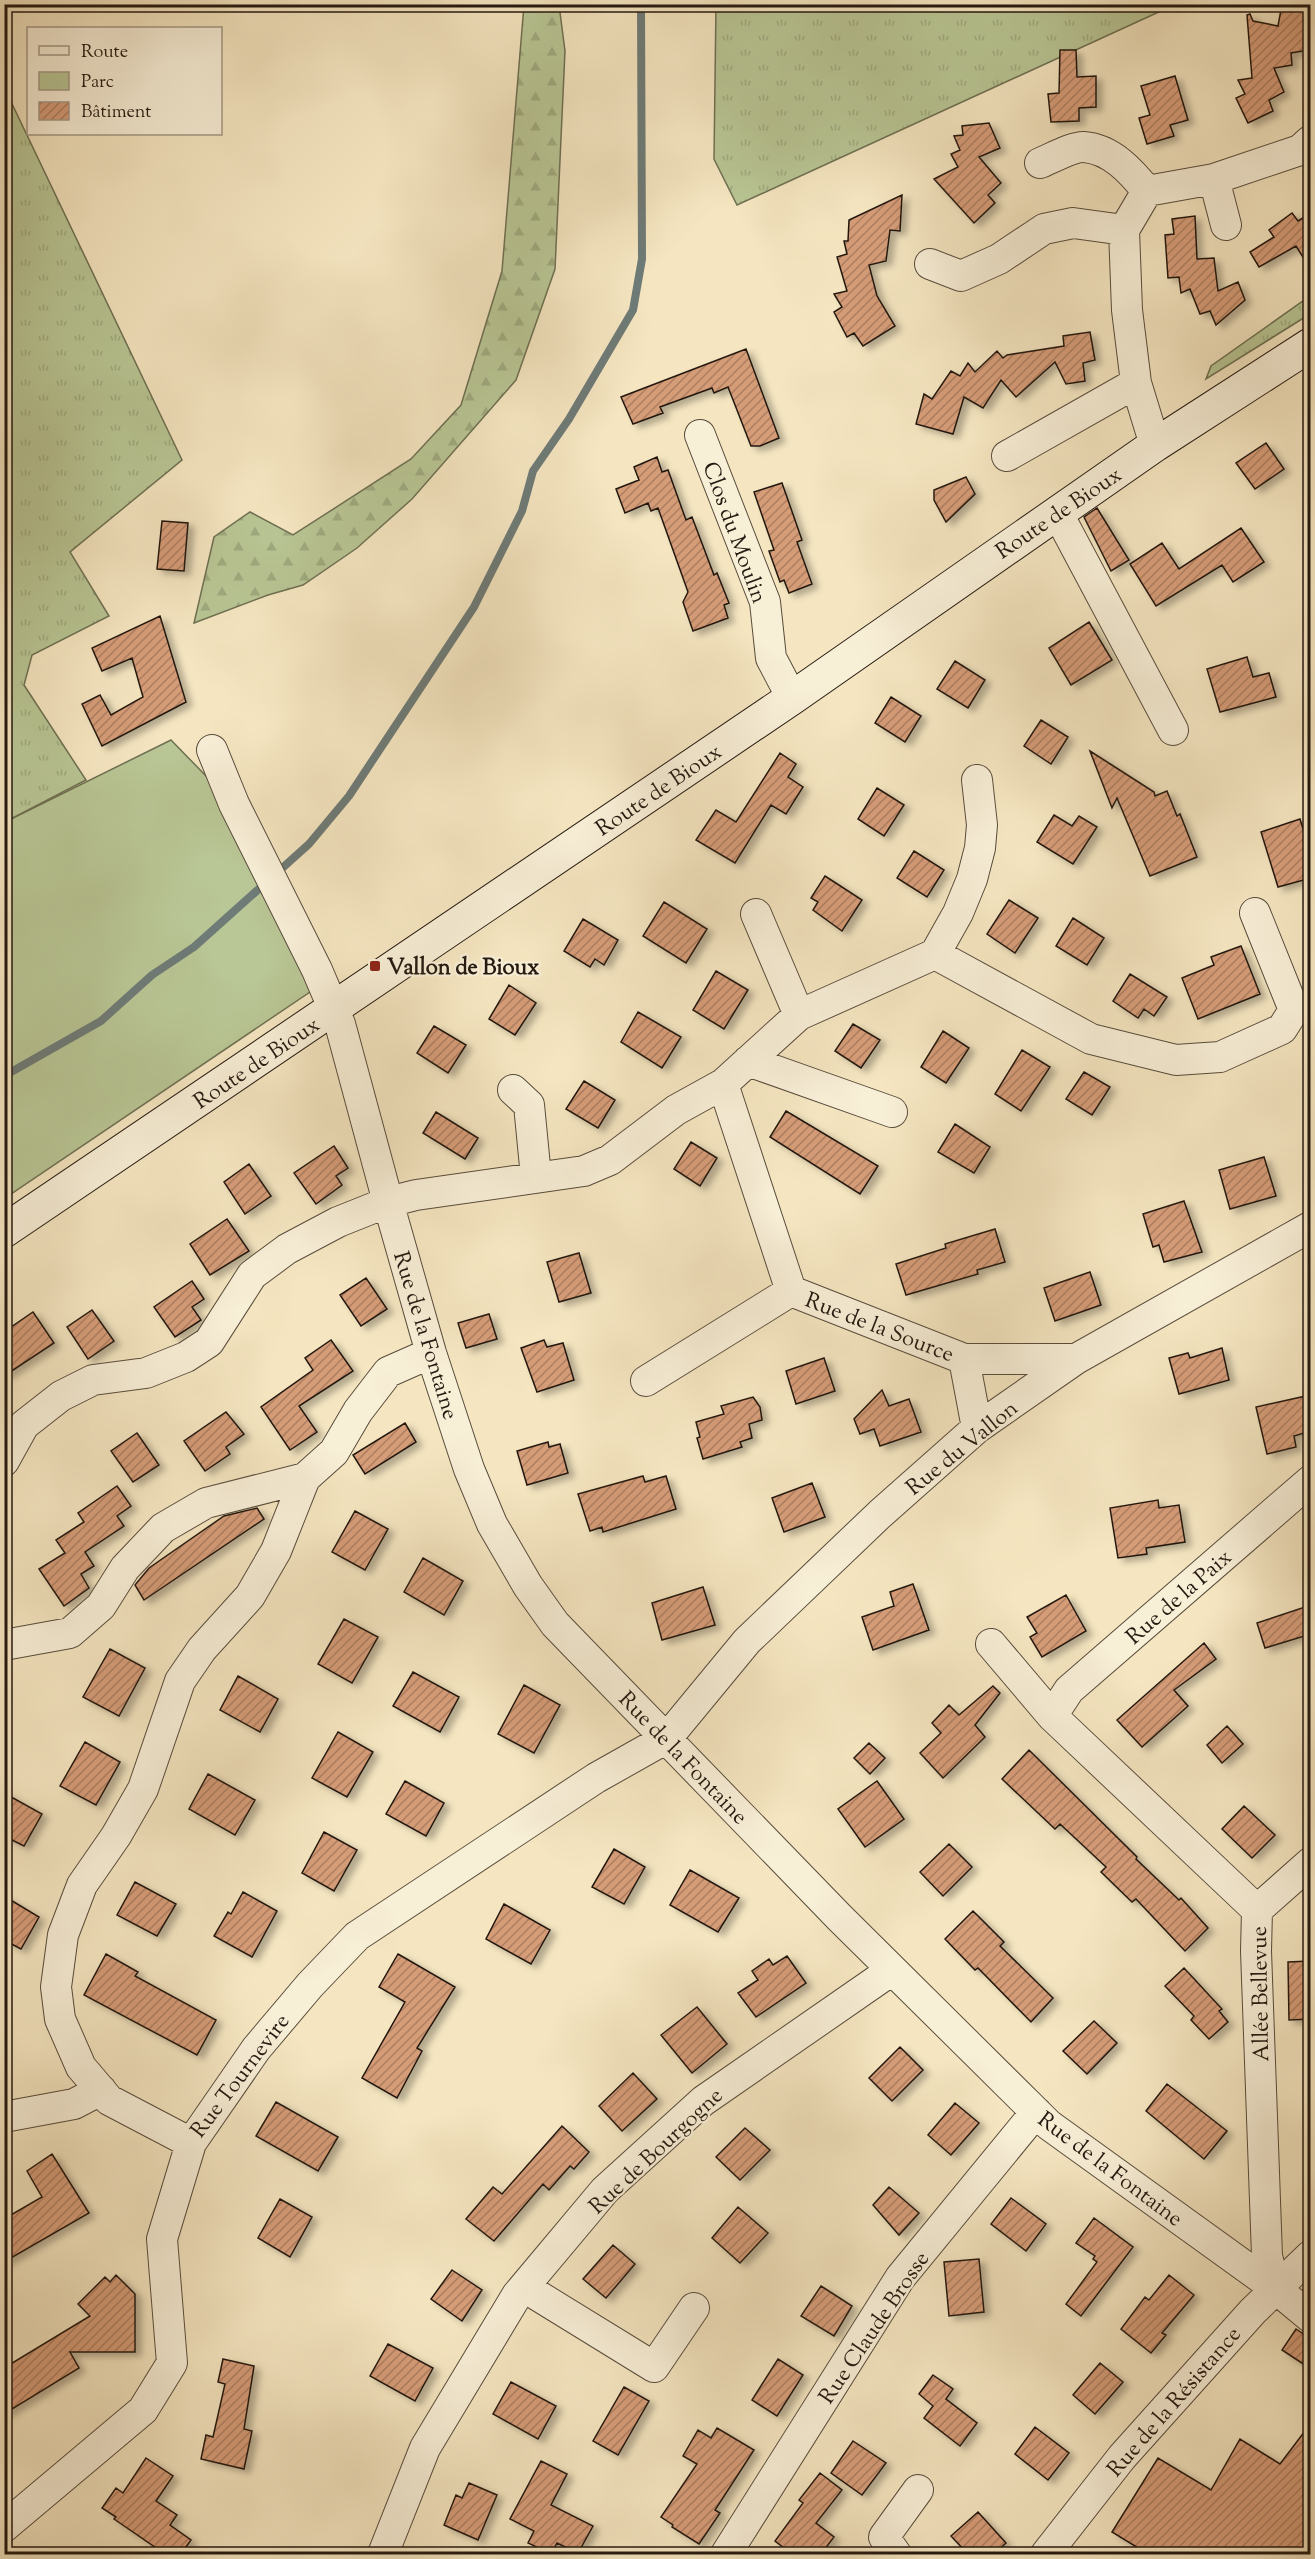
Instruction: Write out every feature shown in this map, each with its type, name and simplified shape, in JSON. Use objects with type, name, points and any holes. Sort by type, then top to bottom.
[{"type":"main road","name":"Route de Bioux","points":[[4,1231],[792,698],[1155,445],[1311,345]]},
{"type":"street","points":[[1155,445],[1136,383],[1127,310],[1124,230],[1147,191],[1214,179],[1300,150],[1311,141]]},
{"type":"street","points":[[1040,163],[1082,146],[1110,155],[1131,171],[1147,191]]},
{"type":"street","points":[[1214,179],[1226,225]]},
{"type":"street","points":[[930,264],[961,276],[999,259],[1044,229],[1073,223],[1124,230]]},
{"type":"street","points":[[1007,456],[1136,383]]},
{"type":"street","name":"Clos du Moulin","points":[[700,435],[765,602],[771,658],[792,698]]},
{"type":"street","points":[[1057,512],[1173,730]]},
{"type":"street","name":"Rue de la Fontaine","points":[[212,750],[234,804],[335,1009],[431,1353],[469,1469],[492,1524],[528,1586],[555,1624],[892,1970],[1049,2125],[1275,2288],[1311,2317]]},
{"type":"street","points":[[4,1461],[24,1425],[61,1396],[93,1380],[146,1373],[186,1357],[209,1342],[237,1295],[252,1275],[287,1249],[338,1222],[388,1202],[416,1195],[584,1171],[610,1160],[676,1110],[723,1084],[799,1015],[936,954],[962,905],[980,848],[982,825],[977,780]]},
{"type":"street","points":[[936,954],[1091,1039],[1176,1060],[1220,1058],[1282,1029],[1294,1010],[1255,913]]},
{"type":"street","points":[[756,914],[799,1015]]},
{"type":"street","points":[[748,1061],[892,1112]]},
{"type":"street","name":"Rue de la Source","points":[[723,1084],[791,1292]]},
{"type":"street","points":[[513,1090],[529,1106],[536,1177]]},
{"type":"street","name":"Rue du Vallon","points":[[667,1738],[747,1641],[880,1514],[977,1428],[1076,1359],[1311,1227]]},
{"type":"street","name":"Rue de la Source","points":[[791,1292],[964,1359],[1076,1359]]},
{"type":"street","name":"Rue de la Source","points":[[646,1381],[791,1292]]},
{"type":"street","points":[[4,1645],[70,1633],[101,1606],[125,1568],[163,1528],[206,1503],[305,1478],[334,1452],[358,1411],[388,1372],[431,1353]]},
{"type":"street","points":[[964,1359],[977,1428]]},
{"type":"street","name":"Rue Tournevire","points":[[305,1478],[276,1551],[250,1596],[202,1649],[180,1681],[143,1789],[116,1836],[82,1886],[63,1935],[56,1988],[60,2019],[81,2067],[109,2100],[191,2143],[256,2049],[310,1984],[357,1936],[596,1778],[667,1738]]},
{"type":"street","name":"Rue de la Paix","points":[[1052,1716],[1069,1690],[1311,1481]]},
{"type":"street","name":"Allée Bellevue","points":[[991,1644],[1052,1716],[1257,1910],[1256,1951],[1267,2256],[1275,2288]]},
{"type":"street","points":[[1257,1910],[1311,1863]]},
{"type":"street","name":"Rue de Bourgogne","points":[[383,2554],[425,2448],[517,2295],[605,2190],[703,2101],[892,1970]]},
{"type":"street","points":[[4,2117],[74,2104],[101,2090]]},
{"type":"street","name":"Rue Claude Brosse","points":[[726,2554],[900,2278],[1036,2112]]},
{"type":"street","points":[[4,2527],[143,2410],[172,2363],[162,2239],[191,2143]]},
{"type":"street","name":"Rue de la Résistance","points":[[1046,2554],[1122,2457],[1275,2288],[1311,2256]]},
{"type":"street","points":[[524,2287],[654,2367],[694,2308]]},
{"type":"street","points":[[896,2554],[884,2536],[918,2490]]},
{"type":"green space","points":[[524,5],[559,5],[565,51],[555,269],[516,380],[412,499],[357,548],[303,585],[268,595],[194,623],[214,537],[250,512],[293,535],[411,459],[461,405],[502,271]]},
{"type":"green space","points":[[716,5],[1174,5],[737,205],[714,159]]},
{"type":"green space","points":[[4,87],[182,460],[70,552],[109,616],[32,655],[24,685],[86,780],[5,822]]},
{"type":"green space","points":[[1310,296],[1310,314],[1206,379],[1211,366]]},
{"type":"green space","points":[[171,740],[207,777],[284,924],[310,992],[5,1198],[5,822]]},
{"type":"building","points":[[1282,4],[1303,4],[1309,50],[1291,53],[1292,65],[1274,68],[1284,92],[1269,100],[1273,111],[1248,123],[1236,98],[1245,94],[1238,80],[1252,78],[1247,15],[1250,14],[1253,21],[1278,26]]},
{"type":"building","points":[[1060,50],[1076,50],[1077,77],[1096,76],[1096,107],[1079,108],[1079,121],[1051,122],[1048,94],[1059,93]]},
{"type":"building","points":[[1175,76],[1188,120],[1170,125],[1174,136],[1147,144],[1139,118],[1150,115],[1141,86]]},
{"type":"building","points":[[989,123],[1000,148],[979,157],[1001,183],[988,195],[995,203],[974,223],[934,179],[958,167],[951,154],[960,150],[954,136],[963,135],[962,126]]},
{"type":"building","points":[[902,195],[900,231],[890,230],[886,261],[869,265],[877,296],[895,326],[863,346],[854,333],[847,337],[834,312],[842,307],[834,294],[847,291],[837,257],[847,254],[844,241],[848,241],[849,220]]},
{"type":"building","points":[[1292,213],[1298,221],[1311,213],[1311,270],[1296,246],[1259,267],[1250,252],[1274,237],[1269,230]]},
{"type":"building","points":[[1195,216],[1197,259],[1214,258],[1218,291],[1238,282],[1245,300],[1216,325],[1210,311],[1200,314],[1190,289],[1181,293],[1179,277],[1168,278],[1165,235],[1174,234],[1172,219]]},
{"type":"building","points":[[1090,332],[1095,360],[1083,363],[1085,381],[1066,384],[1055,362],[1016,397],[1001,380],[983,408],[964,397],[953,434],[916,424],[924,394],[932,399],[951,371],[960,376],[968,363],[975,372],[997,351],[1003,358],[1007,355],[1064,346],[1063,336]]},
{"type":"building","points":[[746,349],[779,438],[760,446],[751,446],[728,387],[714,393],[712,388],[660,407],[663,413],[633,424],[621,397]]},
{"type":"building","points":[[1266,443],[1284,469],[1255,489],[1236,463]]},
{"type":"building","points":[[657,457],[662,472],[668,470],[686,520],[692,517],[714,575],[717,573],[729,603],[724,605],[728,618],[693,631],[683,602],[688,592],[658,508],[651,511],[648,503],[625,513],[616,489],[639,480],[634,467]]},
{"type":"building","points":[[966,477],[975,494],[946,522],[934,500],[934,490]]},
{"type":"building","points":[[782,483],[802,540],[797,542],[812,584],[789,593],[784,580],[780,582],[769,551],[774,550],[754,492]]},
{"type":"building","points":[[1097,508],[1129,560],[1111,571],[1084,517]]},
{"type":"building","points":[[162,521],[188,523],[184,571],[157,569]]},
{"type":"building","points":[[1241,528],[1264,562],[1233,582],[1222,565],[1156,606],[1130,564],[1162,543],[1179,569]]},
{"type":"building","points":[[160,616],[186,702],[102,746],[82,704],[100,695],[111,715],[143,697],[132,658],[102,671],[92,648]]},
{"type":"building","points":[[1089,622],[1112,660],[1071,685],[1049,648]]},
{"type":"building","points":[[1247,657],[1253,677],[1269,673],[1276,697],[1220,712],[1207,669]]},
{"type":"building","points":[[955,661],[985,680],[968,708],[937,689]]},
{"type":"building","points":[[891,697],[921,716],[905,742],[875,723]]},
{"type":"building","points":[[1041,720],[1068,737],[1051,764],[1024,746]]},
{"type":"building","points":[[1090,751],[1154,792],[1155,796],[1167,791],[1177,816],[1180,814],[1197,857],[1150,876],[1117,798],[1112,808]]},
{"type":"building","points":[[780,753],[796,764],[788,777],[803,787],[786,814],[771,805],[735,863],[696,840],[716,810],[736,822]]},
{"type":"building","points":[[877,788],[904,805],[884,836],[858,819]]},
{"type":"building","points":[[1054,815],[1072,826],[1079,816],[1097,827],[1073,864],[1037,842]]},
{"type":"building","points":[[1300,819],[1311,855],[1311,878],[1278,887],[1261,832]]},
{"type":"building","points":[[914,851],[944,870],[927,897],[897,878]]},
{"type":"building","points":[[825,876],[862,900],[842,931],[813,910],[818,902],[811,898]]},
{"type":"building","points":[[1009,900],[1038,918],[1015,953],[987,934]]},
{"type":"building","points":[[664,902],[707,929],[686,963],[643,936]]},
{"type":"building","points":[[1073,918],[1104,938],[1087,965],[1056,946]]},
{"type":"building","points":[[583,919],[618,940],[604,965],[595,959],[590,967],[564,951]]},
{"type":"building","points":[[1241,946],[1260,994],[1198,1019],[1182,978],[1214,965],[1211,957]]},
{"type":"building","points":[[716,971],[748,990],[724,1029],[693,1010]]},
{"type":"building","points":[[1130,974],[1167,997],[1154,1016],[1144,1009],[1138,1018],[1113,1001]]},
{"type":"building","points":[[509,985],[536,1003],[515,1035],[489,1019]]},
{"type":"building","points":[[638,1012],[681,1037],[662,1068],[621,1042]]},
{"type":"building","points":[[853,1024],[880,1040],[861,1068],[835,1051]]},
{"type":"building","points":[[434,1026],[466,1045],[448,1073],[417,1053]]},
{"type":"building","points":[[943,1031],[969,1048],[946,1083],[921,1067]]},
{"type":"building","points":[[1022,1050],[1050,1067],[1021,1111],[995,1094]]},
{"type":"building","points":[[1084,1072],[1110,1087],[1092,1115],[1066,1099]]},
{"type":"building","points":[[584,1081],[615,1100],[598,1128],[566,1109]]},
{"type":"building","points":[[786,1111],[878,1166],[860,1194],[770,1137]]},
{"type":"building","points":[[436,1112],[478,1138],[465,1159],[423,1133]]},
{"type":"building","points":[[955,1124],[990,1147],[974,1173],[938,1152]]},
{"type":"building","points":[[691,1142],[717,1158],[700,1186],[674,1169]]},
{"type":"building","points":[[334,1146],[348,1168],[336,1176],[342,1185],[316,1204],[294,1173]]},
{"type":"building","points":[[1264,1157],[1276,1196],[1230,1209],[1219,1170]]},
{"type":"building","points":[[249,1164],[271,1196],[245,1214],[224,1182]]},
{"type":"building","points":[[1184,1201],[1202,1252],[1164,1262],[1159,1245],[1153,1247],[1143,1214]]},
{"type":"building","points":[[227,1219],[249,1251],[210,1275],[190,1244]]},
{"type":"building","points":[[995,1229],[1005,1262],[977,1270],[978,1274],[906,1295],[896,1264],[946,1248],[945,1244]]},
{"type":"building","points":[[579,1253],[591,1293],[559,1302],[547,1262]]},
{"type":"building","points":[[1090,1272],[1101,1305],[1055,1321],[1044,1288]]},
{"type":"building","points":[[366,1278],[387,1309],[361,1326],[340,1295]]},
{"type":"building","points":[[192,1281],[204,1299],[192,1307],[201,1320],[175,1337],[154,1307]]},
{"type":"building","points":[[92,1310],[114,1341],[88,1359],[67,1327]]},
{"type":"building","points":[[33,1312],[54,1343],[4,1376],[4,1332]]},
{"type":"building","points":[[489,1314],[497,1339],[466,1348],[458,1323]]},
{"type":"building","points":[[331,1340],[353,1371],[299,1406],[317,1432],[290,1450],[261,1407],[313,1370],[305,1358]]},
{"type":"building","points":[[544,1340],[547,1347],[563,1343],[574,1380],[537,1392],[521,1348]]},
{"type":"building","points":[[1222,1348],[1229,1380],[1179,1394],[1169,1358],[1188,1353],[1190,1358]]},
{"type":"building","points":[[824,1358],[835,1391],[796,1404],[786,1371]]},
{"type":"building","points":[[882,1390],[889,1406],[909,1399],[921,1432],[880,1446],[874,1429],[860,1434],[854,1419]]},
{"type":"building","points":[[1306,1396],[1311,1417],[1311,1431],[1294,1436],[1296,1447],[1267,1454],[1256,1407]]},
{"type":"building","points":[[753,1397],[760,1407],[762,1420],[749,1424],[752,1438],[740,1442],[742,1447],[703,1459],[697,1438],[700,1437],[696,1422],[724,1414],[721,1406]]},
{"type":"building","points":[[226,1412],[244,1434],[226,1447],[230,1454],[205,1471],[184,1441]]},
{"type":"building","points":[[405,1423],[416,1442],[365,1474],[353,1455]]},
{"type":"building","points":[[137,1433],[159,1465],[133,1482],[111,1451]]},
{"type":"building","points":[[548,1442],[549,1447],[560,1444],[568,1473],[527,1485],[517,1451]]},
{"type":"building","points":[[643,1476],[645,1482],[666,1476],[676,1509],[603,1532],[602,1527],[590,1531],[578,1494]]},
{"type":"building","points":[[812,1483],[825,1517],[784,1532],[772,1498]]},
{"type":"building","points":[[117,1486],[131,1506],[117,1516],[124,1526],[85,1552],[94,1566],[81,1574],[89,1588],[64,1606],[39,1569],[65,1553],[56,1540],[84,1522],[78,1513]]},
{"type":"building","points":[[1158,1500],[1159,1508],[1179,1505],[1185,1542],[1146,1548],[1147,1554],[1118,1558],[1110,1508]]},
{"type":"building","points":[[257,1508],[264,1519],[144,1600],[135,1585],[149,1568],[224,1516]]},
{"type":"building","points":[[355,1511],[388,1529],[365,1570],[332,1552]]},
{"type":"building","points":[[423,1558],[463,1581],[444,1615],[404,1592]]},
{"type":"building","points":[[913,1584],[929,1630],[873,1650],[862,1617],[894,1606],[890,1592]]},
{"type":"building","points":[[703,1587],[715,1625],[662,1640],[652,1603]]},
{"type":"building","points":[[1066,1595],[1086,1631],[1042,1657],[1030,1637],[1037,1633],[1027,1617]]},
{"type":"building","points":[[1311,1605],[1311,1634],[1265,1648],[1257,1623]]},
{"type":"building","points":[[344,1619],[378,1637],[352,1683],[318,1664]]},
{"type":"building","points":[[1204,1643],[1216,1659],[1174,1690],[1188,1706],[1142,1747],[1117,1720]]},
{"type":"building","points":[[110,1649],[145,1668],[119,1716],[83,1697]]},
{"type":"building","points":[[413,1672],[459,1697],[440,1732],[393,1706]]},
{"type":"building","points":[[238,1676],[278,1699],[260,1732],[220,1710]]},
{"type":"building","points":[[524,1685],[560,1705],[534,1753],[498,1734]]},
{"type":"building","points":[[993,1686],[1000,1693],[975,1725],[985,1737],[943,1778],[920,1753],[941,1733],[932,1723],[949,1705],[959,1715]]},
{"type":"building","points":[[1227,1726],[1243,1744],[1222,1763],[1207,1745]]},
{"type":"building","points":[[338,1732],[373,1752],[347,1797],[312,1778]]},
{"type":"building","points":[[85,1742],[120,1762],[96,1805],[60,1786]]},
{"type":"building","points":[[869,1743],[885,1758],[870,1774],[854,1758]]},
{"type":"building","points":[[1029,1750],[1137,1857],[1136,1859],[1179,1900],[1181,1898],[1208,1928],[1185,1951],[1136,1899],[1132,1902],[1101,1872],[1106,1867],[1060,1824],[1055,1829],[1002,1779]]},
{"type":"building","points":[[208,1774],[255,1800],[235,1835],[189,1809]]},
{"type":"building","points":[[405,1781],[444,1803],[426,1836],[386,1814]]},
{"type":"building","points":[[877,1781],[904,1819],[865,1847],[838,1809]]},
{"type":"building","points":[[4,1793],[42,1814],[24,1846],[4,1836]]},
{"type":"building","points":[[1244,1806],[1275,1835],[1252,1858],[1222,1829]]},
{"type":"building","points":[[324,1832],[357,1850],[334,1891],[302,1873]]},
{"type":"building","points":[[949,1844],[972,1867],[943,1896],[920,1872]]},
{"type":"building","points":[[614,1849],[645,1867],[624,1904],[592,1887]]},
{"type":"building","points":[[690,1870],[739,1898],[718,1932],[670,1905]]},
{"type":"building","points":[[135,1882],[176,1904],[157,1936],[117,1915]]},
{"type":"building","points":[[243,1892],[277,1911],[252,1957],[214,1936],[228,1912],[231,1914]]},
{"type":"building","points":[[4,1896],[39,1917],[21,1949],[4,1940]]},
{"type":"building","points":[[504,1904],[550,1930],[531,1964],[486,1939]]},
{"type":"building","points":[[973,1911],[1004,1942],[1000,1946],[1053,1998],[1031,2022],[978,1968],[975,1970],[945,1939]]},
{"type":"building","points":[[106,1954],[138,1972],[135,1976],[216,2020],[197,2055],[84,1995]]},
{"type":"building","points":[[398,1954],[455,1987],[417,2048],[422,2051],[397,2098],[362,2078],[405,2002],[379,1987]]},
{"type":"building","points":[[787,1956],[806,1983],[756,2017],[738,1993],[758,1980],[752,1971],[769,1959],[773,1965]]},
{"type":"building","points":[[1311,1961],[1311,2019],[1289,2020],[1288,1962]]},
{"type":"building","points":[[1184,1968],[1222,2009],[1219,2011],[1228,2022],[1209,2039],[1191,2020],[1194,2016],[1165,1986]]},
{"type":"building","points":[[697,2007],[727,2044],[692,2073],[661,2035]]},
{"type":"building","points":[[1094,2021],[1117,2043],[1087,2074],[1063,2051]]},
{"type":"building","points":[[900,2047],[923,2070],[892,2101],[869,2078]]},
{"type":"building","points":[[633,2073],[657,2099],[622,2131],[599,2106]]},
{"type":"building","points":[[1167,2084],[1227,2131],[1204,2159],[1146,2111]]},
{"type":"building","points":[[276,2102],[338,2137],[318,2171],[256,2136]]},
{"type":"building","points":[[955,2103],[979,2123],[951,2155],[928,2135]]},
{"type":"building","points":[[562,2126],[589,2152],[574,2169],[570,2166],[549,2190],[543,2184],[494,2241],[466,2219],[493,2187],[502,2194]]},
{"type":"building","points":[[745,2128],[770,2150],[740,2180],[716,2157]]},
{"type":"building","points":[[52,2154],[89,2213],[4,2262],[4,2219],[42,2197],[27,2171]]},
{"type":"building","points":[[889,2187],[919,2213],[899,2235],[873,2205]]},
{"type":"building","points":[[1011,2198],[1046,2224],[1026,2251],[991,2224]]},
{"type":"building","points":[[280,2199],[312,2217],[290,2257],[258,2238]]},
{"type":"building","points":[[738,2207],[768,2233],[740,2263],[712,2238]]},
{"type":"building","points":[[1094,2218],[1133,2247],[1081,2316],[1066,2304],[1097,2262],[1093,2259],[1095,2256],[1076,2243]]},
{"type":"building","points":[[613,2245],[635,2264],[606,2298],[583,2279]]},
{"type":"building","points":[[979,2259],[984,2312],[949,2316],[944,2262]]},
{"type":"building","points":[[452,2270],[482,2290],[462,2321],[431,2299]]},
{"type":"building","points":[[116,2275],[135,2294],[135,2352],[70,2352],[79,2368],[4,2414],[4,2368],[90,2316],[78,2304],[105,2277],[110,2282]]},
{"type":"building","points":[[1169,2275],[1194,2295],[1162,2333],[1166,2335],[1151,2353],[1121,2329],[1145,2297],[1149,2300]]},
{"type":"building","points":[[821,2286],[852,2306],[834,2336],[801,2316]]},
{"type":"building","points":[[1296,2329],[1311,2339],[1311,2369],[1282,2350]]},
{"type":"building","points":[[388,2344],[433,2368],[415,2401],[370,2376]]},
{"type":"building","points":[[223,2359],[254,2366],[244,2429],[252,2431],[244,2469],[201,2459],[206,2435],[213,2437],[225,2384],[218,2382]]},
{"type":"building","points":[[778,2359],[803,2375],[777,2416],[752,2400]]},
{"type":"building","points":[[1100,2363],[1123,2382],[1095,2414],[1073,2395]]},
{"type":"building","points":[[933,2375],[953,2389],[946,2399],[977,2423],[960,2446],[924,2418],[933,2406],[919,2394]]},
{"type":"building","points":[[511,2382],[556,2406],[538,2439],[493,2414]]},
{"type":"building","points":[[624,2387],[649,2401],[618,2455],[593,2441]]},
{"type":"building","points":[[1311,2423],[1311,2554],[1148,2554],[1112,2532],[1158,2458],[1211,2490],[1240,2439],[1280,2464]]},
{"type":"building","points":[[1035,2427],[1069,2453],[1048,2480],[1015,2454]]},
{"type":"building","points":[[717,2428],[754,2450],[715,2510],[720,2513],[699,2544],[661,2517],[697,2464],[683,2456],[698,2430],[711,2438]]},
{"type":"building","points":[[853,2441],[886,2463],[862,2495],[831,2473]]},
{"type":"building","points":[[146,2458],[173,2476],[156,2501],[177,2515],[170,2525],[191,2540],[181,2554],[165,2554],[114,2519],[116,2517],[102,2508],[116,2488],[123,2493]]},
{"type":"building","points":[[541,2461],[567,2474],[551,2505],[593,2526],[578,2553],[557,2543],[551,2554],[528,2543],[534,2531],[510,2519]]},
{"type":"building","points":[[820,2473],[842,2490],[816,2523],[834,2537],[821,2554],[792,2554],[775,2541],[803,2503],[799,2500]]},
{"type":"building","points":[[469,2483],[497,2495],[478,2540],[444,2525],[456,2495],[462,2498]]},
{"type":"building","points":[[978,2512],[1006,2543],[994,2554],[968,2554],[951,2536]]},
{"type":"waterway","points":[[4,1076],[101,1021],[152,975],[194,947],[309,844],[349,796],[474,607],[522,511],[533,471],[569,419],[633,310],[642,259],[641,4]]},
{"type":"place","name":"Vallon de Bioux","points":[[375,966]]}]
